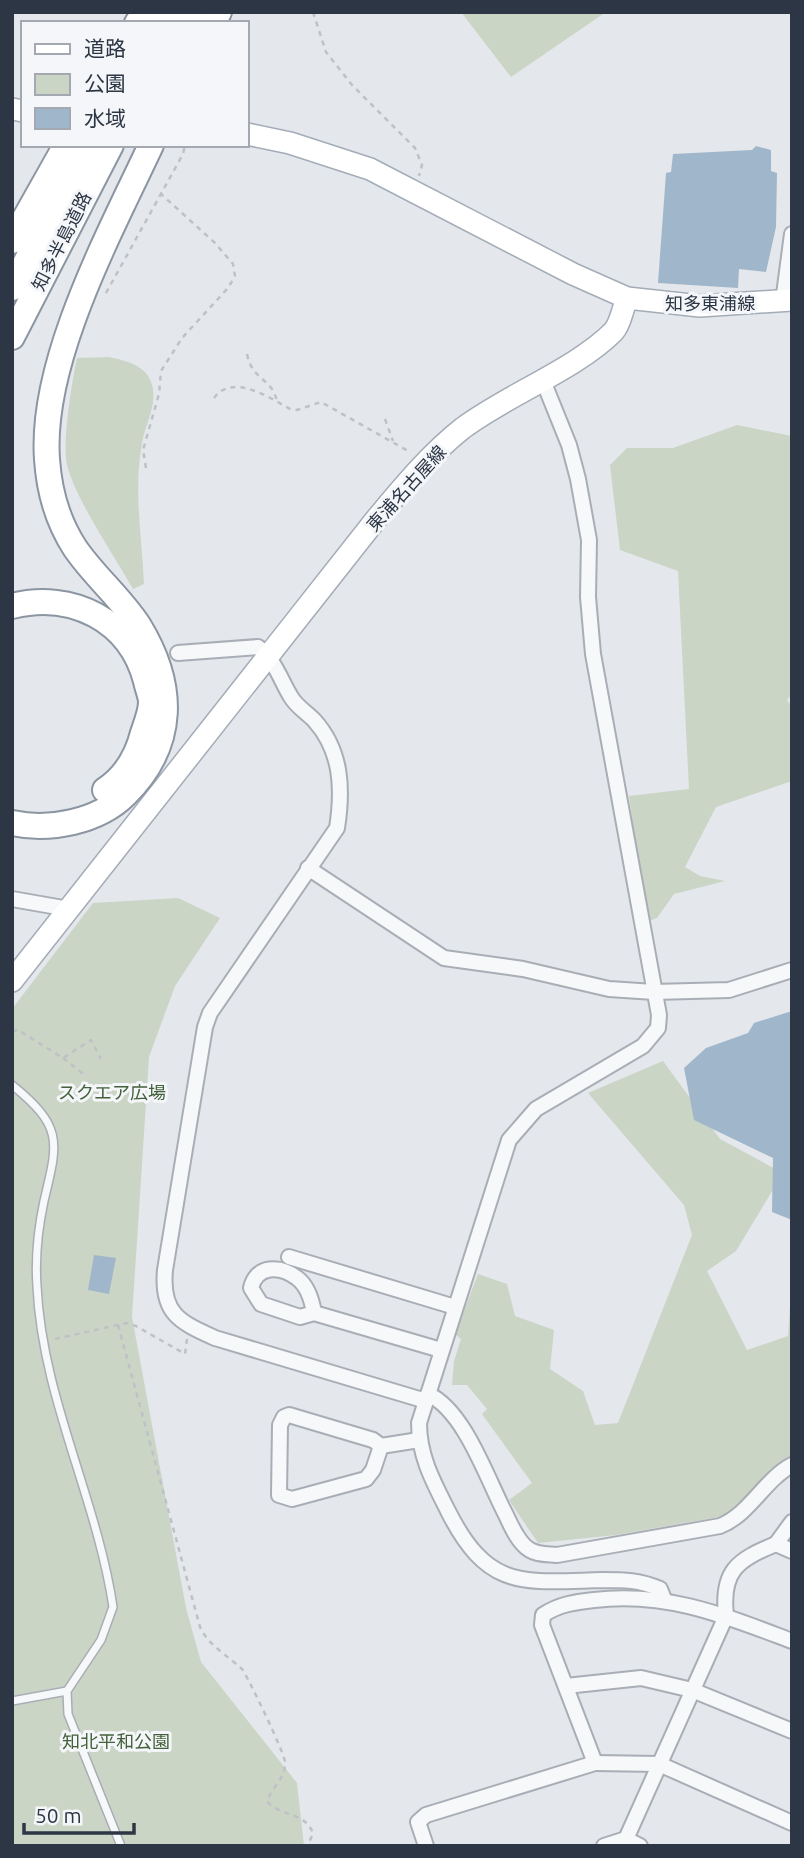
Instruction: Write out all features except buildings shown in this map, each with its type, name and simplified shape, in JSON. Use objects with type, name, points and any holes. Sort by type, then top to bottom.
[{"type":"highway","points":[[12,241],[91,148]]},
{"type":"highway","name":"知多半島道路","points":[[12,288],[91,148]]},
{"type":"highway","name":"知多半島道路","points":[[12,337],[91,148]]},
{"type":"highway","points":[[12,823],[44,826],[93,815],[120,800],[145,775],[160,742],[165,695],[160,667],[138,625],[75,547],[55,507],[47,459],[48,415],[70,327],[146,156]]},
{"type":"highway","points":[[12,606],[49,600],[84,609],[114,626],[140,660],[151,702],[138,753],[119,780],[81,807],[52,815],[12,811]]},
{"type":"main road","points":[[248,134],[342,158],[413,189],[573,274],[627,298]]},
{"type":"main road","name":"知多東浦線","points":[[627,298],[700,306],[787,301]]},
{"type":"main road","name":"東浦名古屋線","points":[[12,981],[425,461],[502,401],[587,352],[615,331],[627,298]]},
{"type":"street","points":[[787,301],[792,234]]},
{"type":"street","points":[[542,379],[569,444],[589,540],[588,597],[593,654],[648,941],[653,992],[659,1015],[658,1028],[643,1046],[536,1109],[509,1140],[419,1423],[419,1440],[425,1467],[464,1542],[472,1553],[494,1570],[508,1577],[542,1582],[643,1581],[660,1589],[664,1599]]},
{"type":"street","points":[[178,653],[258,647],[269,655],[292,700],[315,722],[336,757],[343,793],[337,828],[210,1013],[205,1027],[163,1290],[169,1308],[189,1325],[215,1338],[427,1398],[453,1411],[510,1524],[530,1550],[540,1553],[557,1555],[720,1526],[734,1520],[781,1471],[792,1465]]},
{"type":"street","points":[[308,868],[444,958],[523,969],[609,989],[653,992],[729,990],[792,970]]},
{"type":"street","points":[[12,899],[69,909]]},
{"type":"street","points":[[289,1257],[455,1307]]},
{"type":"street","points":[[314,1313],[441,1350]]},
{"type":"street","points":[[380,1446],[373,1470],[366,1479],[292,1499],[279,1495],[279,1425],[289,1415],[373,1440],[380,1446],[419,1440]]},
{"type":"street","points":[[626,1839],[726,1616],[723,1590],[744,1557],[776,1544],[792,1522]]},
{"type":"street","points":[[776,1544],[792,1551]]},
{"type":"street","points":[[595,1763],[542,1625],[543,1615],[555,1606],[614,1597],[664,1599],[726,1616],[792,1641]]},
{"type":"street","points":[[566,1686],[640,1678],[692,1690],[792,1731]]},
{"type":"street","points":[[426,1846],[418,1822],[426,1815],[595,1763],[659,1764],[792,1823]]},
{"type":"street","points":[[604,1846],[626,1839],[640,1846]]},
{"type":"lane","points":[[12,1085],[42,1113],[54,1145],[55,1164],[40,1226],[36,1266],[43,1342],[113,1607],[101,1640],[67,1690],[72,1730],[121,1846]]},
{"type":"lane","points":[[12,1702],[67,1690]]},
{"type":"path","points":[[313,12],[326,52],[352,85],[421,157],[422,165],[413,189]]},
{"type":"path","points":[[102,301],[183,154],[184,147]]},
{"type":"path","points":[[146,467],[143,450],[159,394],[162,370],[182,338],[228,288],[235,276],[233,264],[215,243],[161,194]]},
{"type":"path","points":[[247,354],[252,372],[268,384],[277,402]]},
{"type":"path","points":[[214,398],[219,391],[237,386],[297,410],[321,402],[425,461]]},
{"type":"path","points":[[384,419],[393,442]]},
{"type":"path","points":[[12,1031],[18,1030],[64,1058],[86,1076]]},
{"type":"path","points":[[64,1058],[91,1040],[100,1059]]},
{"type":"path","points":[[43,1342],[118,1325],[136,1325],[185,1354],[189,1325]]},
{"type":"path","points":[[118,1325],[200,1627],[206,1638],[244,1672],[262,1714],[276,1735],[285,1763],[281,1779],[267,1801],[275,1808],[307,1822],[313,1834],[307,1846]]},
{"type":"green space","points":[[461,12],[606,12],[511,77]]},
{"type":"green space","points":[[109,357],[141,368],[149,378],[153,393],[139,466],[138,500],[144,584],[133,589],[78,494],[67,465],[68,412],[77,358]]},
{"type":"green space","points":[[737,425],[792,436],[792,694],[787,700],[792,707],[792,781],[716,807],[685,867],[700,876],[725,881],[674,894],[657,918],[646,922],[629,796],[689,789],[678,571],[620,550],[610,465],[627,448],[673,448]]},
{"type":"green space","name":"知北平和公園","points":[[178,898],[220,918],[175,986],[149,1057],[132,1317],[186,1608],[201,1662],[297,1783],[304,1846],[12,1846],[12,1009],[93,903]]},
{"type":"green space","points":[[663,1061],[720,1139],[783,1173],[736,1251],[707,1271],[747,1350],[788,1336],[792,1274],[792,1455],[724,1516],[616,1535],[538,1543],[509,1500],[532,1483],[482,1414],[487,1409],[467,1385],[452,1385],[454,1361],[461,1339],[455,1334],[478,1274],[507,1284],[515,1316],[554,1330],[550,1369],[583,1391],[595,1425],[618,1423],[692,1235],[684,1205],[588,1093]]},
{"type":"water","points":[[756,146],[771,150],[771,171],[777,173],[776,227],[766,272],[739,269],[738,288],[658,283],[666,173],[671,172],[673,154],[752,150]]},
{"type":"water","points":[[792,1011],[792,1220],[772,1212],[773,1158],[694,1120],[684,1068],[706,1048],[748,1033],[754,1023]]},
{"type":"water","points":[[94,1255],[116,1258],[109,1294],[88,1290]]},
{"type":"park label","name":"スクエア広場","points":[[112,1092]]}]
